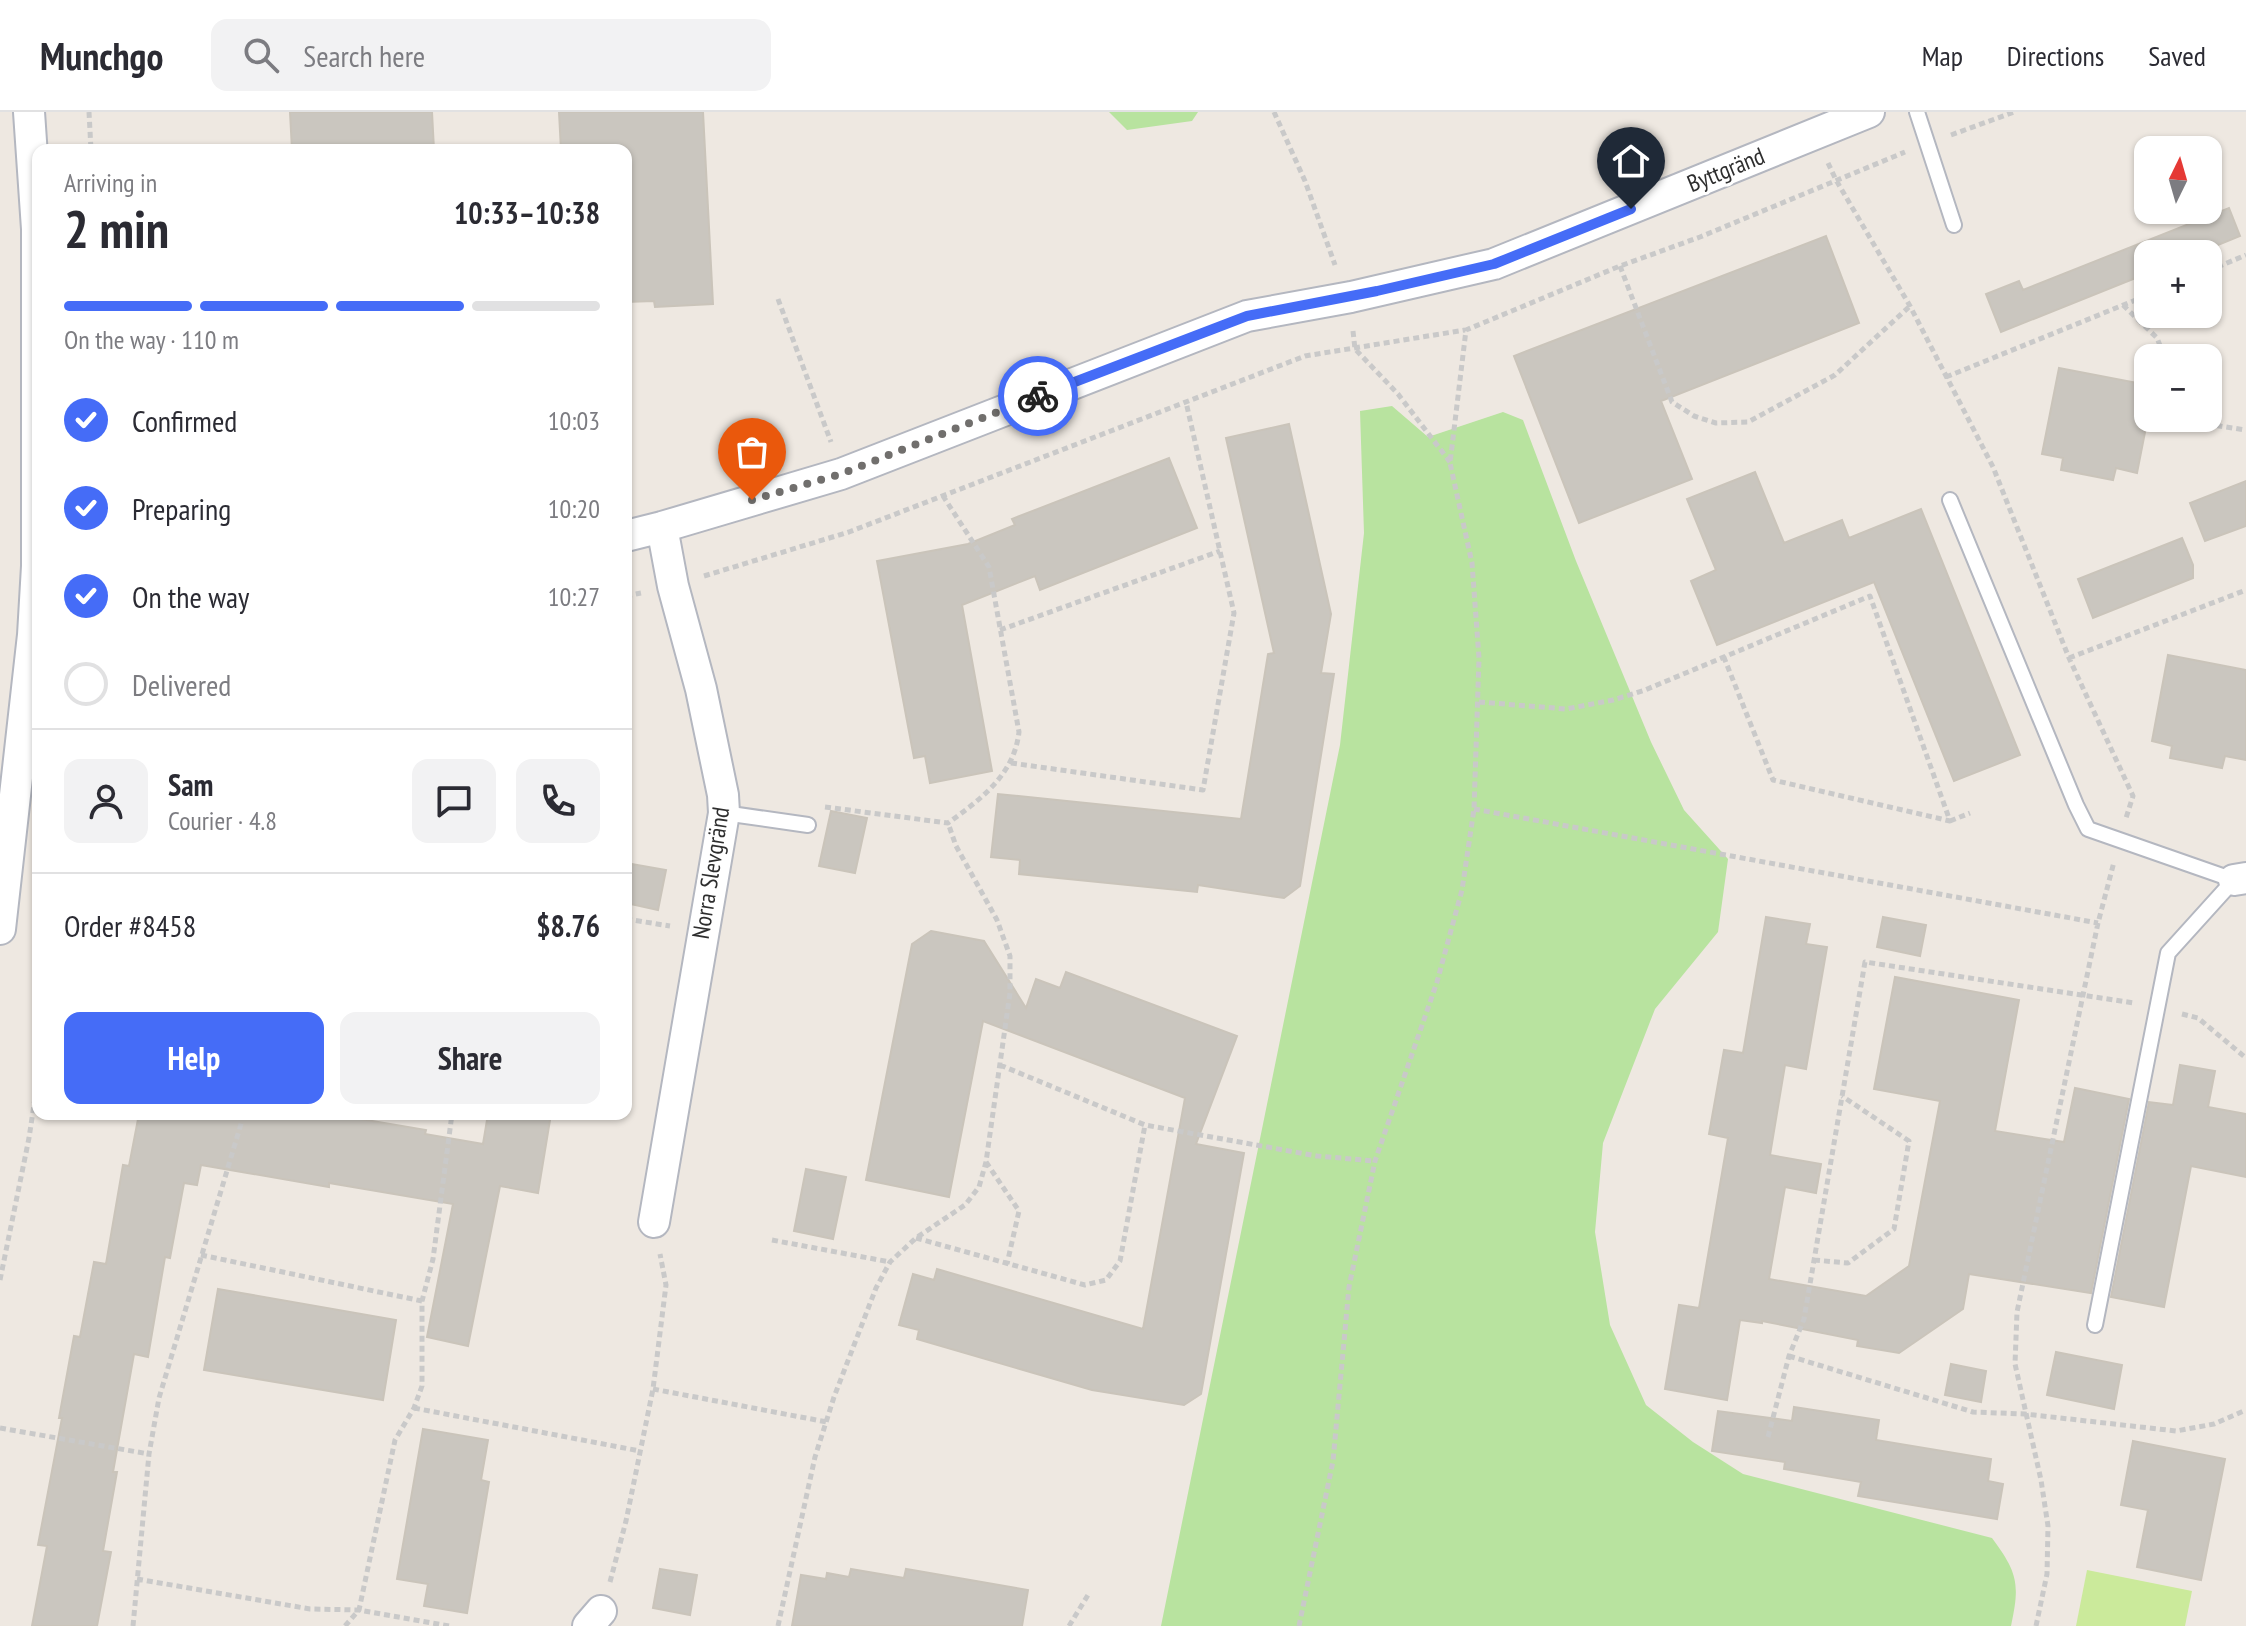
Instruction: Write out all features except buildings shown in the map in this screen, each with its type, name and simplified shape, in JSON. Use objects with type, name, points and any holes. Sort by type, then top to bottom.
[{"type":"street","points":[[29,112],[32,156]]},
{"type":"street","name":"Byttgränd","points":[[632,534],[841,474],[1247,316],[1494,264],[1869,112]]},
{"type":"street","name":"Norra Slevgränd","points":[[654,1222],[724,813],[701,689],[673,586],[662,527]]},
{"type":"street","points":[[0,929],[32,644]]},
{"type":"lane","points":[[1917,112],[1954,225]]},
{"type":"lane","points":[[1950,500],[2088,829],[2240,879],[2168,953],[2095,1325]]},
{"type":"lane","points":[[724,813],[808,825]]},
{"type":"path","points":[[89,112],[91,144]]},
{"type":"path","points":[[632,595],[673,586],[849,532],[1305,356],[1466,330],[1927,143],[2014,112]]},
{"type":"path","points":[[1815,133],[1836,180],[1910,306],[1993,467],[2069,658],[2133,796],[2098,923],[2017,1312],[2015,1364],[2048,1526],[2047,1574],[2036,1626]]},
{"type":"path","points":[[2222,265],[2246,255]]},
{"type":"path","points":[[1620,266],[1672,402],[1694,416],[1716,423],[1748,422],[1835,375],[1910,306]]},
{"type":"path","points":[[778,299],[833,447]]},
{"type":"path","points":[[1946,377],[2134,301]]},
{"type":"path","points":[[2123,305],[2159,344]]},
{"type":"path","points":[[1299,1626],[1333,1461],[1349,1287],[1375,1161],[1437,982],[1462,890],[1474,809],[1479,658],[1472,563],[1450,463],[1466,330]]},
{"type":"path","points":[[1011,763],[1203,790],[1234,613],[1186,402]]},
{"type":"path","points":[[2222,426],[2246,430]]},
{"type":"path","points":[[812,805],[948,823],[980,799],[1011,763],[1019,732],[989,567],[943,496]]},
{"type":"path","points":[[1000,630],[1220,551]]},
{"type":"path","points":[[2069,658],[2246,590]]},
{"type":"path","points":[[2238,593],[2246,597]]},
{"type":"path","points":[[1479,702],[1566,709],[1613,700],[1645,690],[1870,596],[1950,821]]},
{"type":"path","points":[[1723,655],[1773,780],[1950,821],[1970,813]]},
{"type":"path","points":[[1474,809],[2098,923]]},
{"type":"path","points":[[778,1626],[815,1457],[876,1288],[890,1262],[916,1238],[965,1205],[979,1187],[986,1162],[1010,993],[1010,956],[997,920],[956,846],[948,823]]},
{"type":"path","points":[[632,920],[703,931]]},
{"type":"path","points":[[1768,1437],[1789,1356],[1804,1319],[1865,962],[2158,1006],[2198,1018],[2246,1058]]},
{"type":"path","points":[[1000,1065],[1145,1125],[1317,1156],[1375,1161]]},
{"type":"path","points":[[1814,1260],[1848,1263],[1894,1229],[1909,1141],[1842,1096]]},
{"type":"path","points":[[0,1280],[32,1118]]},
{"type":"path","points":[[133,1626],[149,1454],[159,1398],[242,1120]]},
{"type":"path","points":[[345,1626],[359,1610],[395,1440],[414,1408],[422,1386],[422,1301],[433,1259],[451,1120]]},
{"type":"path","points":[[916,1238],[1085,1285],[1106,1280],[1120,1261],[1145,1125]]},
{"type":"path","points":[[986,1162],[1019,1211],[1007,1264]]},
{"type":"path","points":[[594,1619],[626,1521],[653,1389],[666,1285],[654,1222]]},
{"type":"path","points":[[772,1240],[890,1262]]},
{"type":"path","points":[[201,1255],[422,1301]]},
{"type":"path","points":[[1789,1356],[1973,1412],[2025,1414],[2176,1431],[2214,1424],[2246,1410]]},
{"type":"path","points":[[653,1389],[827,1422]]},
{"type":"path","points":[[414,1408],[640,1451]]},
{"type":"path","points":[[0,1428],[149,1454]]},
{"type":"path","points":[[137,1579],[310,1609],[359,1610],[449,1626]]},
{"type":"path","points":[[1069,1626],[1088,1595]]},
{"type":"green space","points":[[1109,112],[1198,112],[1192,121],[1127,130]]},
{"type":"green space","points":[[1392,406],[1428,437],[1503,412],[1523,420],[1576,561],[1651,742],[1684,810],[1728,859],[1718,932],[1655,1009],[1603,1143],[1595,1232],[1610,1325],[1646,1405],[1693,1442],[1743,1474],[1992,1538],[2015,1579],[2011,1626],[1161,1626],[1340,745],[1364,533],[1360,411]]},
{"type":"green space","points":[[2087,1570],[2192,1591],[2185,1626],[2076,1626]]},
{"type":"way so far","points":[[752,500],[841,474],[1038,396]]},
{"type":"route","points":[[1038,396],[1247,316],[1494,264],[1631,209]]}]
